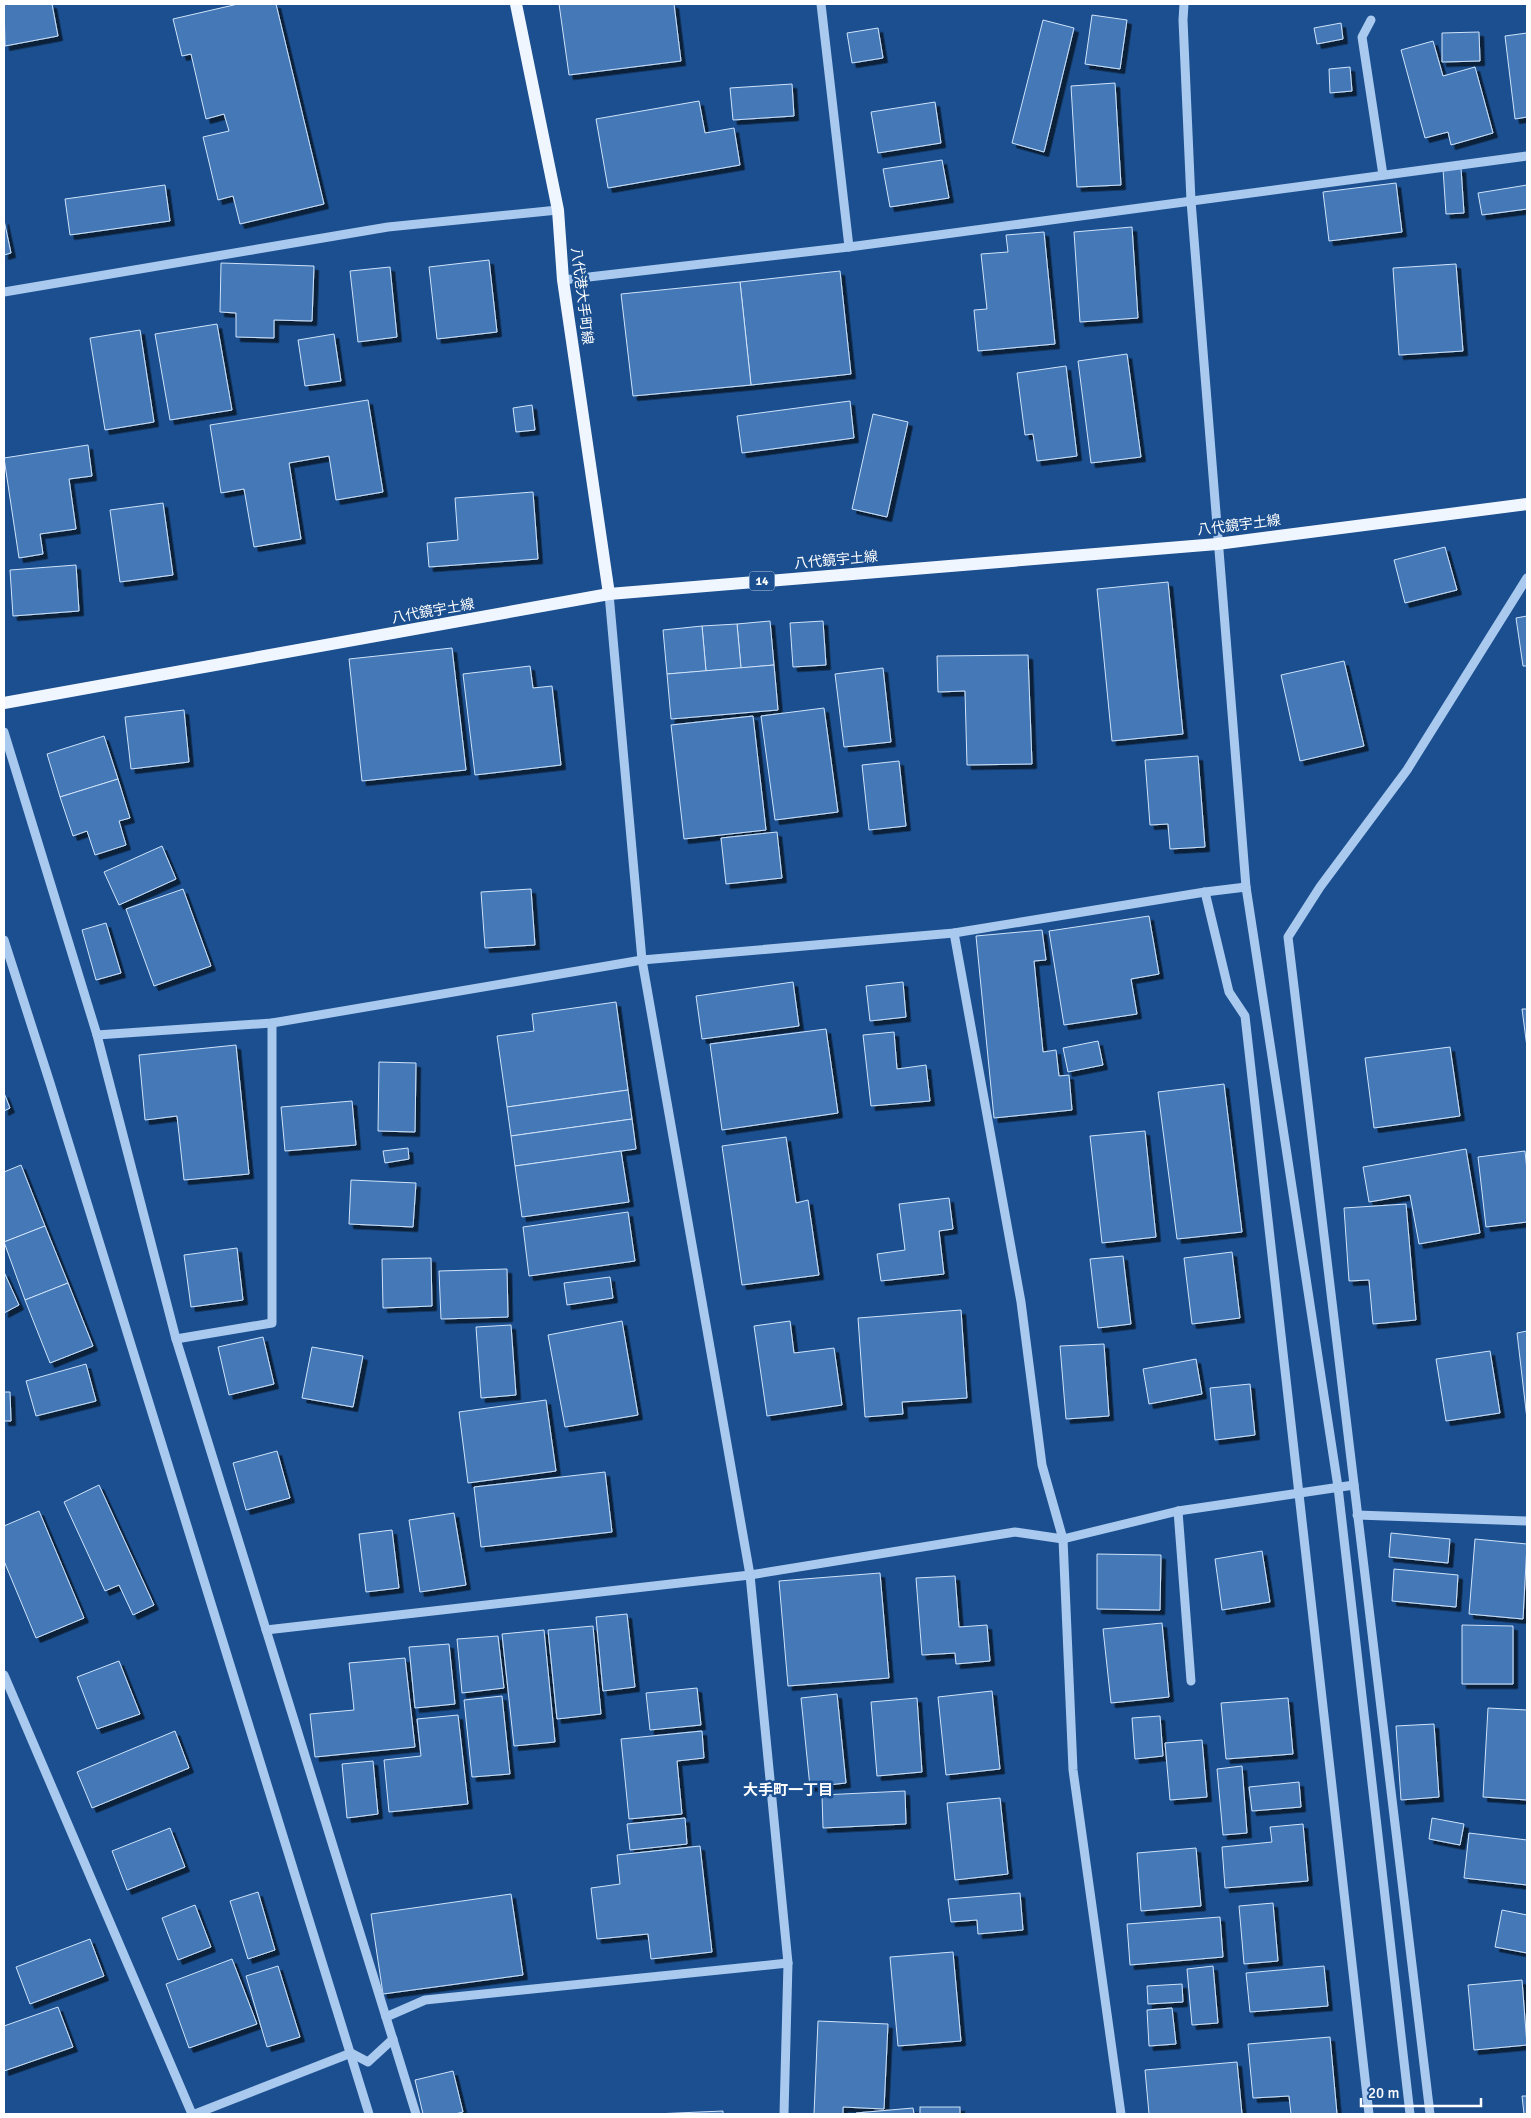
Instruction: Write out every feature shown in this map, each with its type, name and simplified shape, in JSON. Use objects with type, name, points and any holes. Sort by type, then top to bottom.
[{"type":"main road","name":"八代港大手町線","points":[[516,4],[558,210],[564,280],[609,594]]},
{"type":"main road","name":"八代鏡宇土線","points":[[4,703],[609,594],[1217,544],[1527,504]]},
{"type":"street","points":[[821,4],[849,247]]},
{"type":"street","points":[[1184,4],[1183,20],[1191,201],[1246,888],[1338,1487],[1410,2114]]},
{"type":"street","points":[[1371,20],[1362,37],[1383,175]]},
{"type":"street","points":[[564,280],[849,247],[1527,156]]},
{"type":"street","points":[[4,292],[388,227],[558,210]]},
{"type":"street","points":[[1430,2114],[1288,937],[1320,887],[1407,770],[1527,578]]},
{"type":"street","points":[[609,594],[642,960],[750,1575],[788,1963],[784,2114]]},
{"type":"street","points":[[4,732],[97,1035],[176,1339],[416,2114]]},
{"type":"street","points":[[97,1035],[272,1023],[642,960],[954,934],[1205,892],[1246,888]]},
{"type":"street","points":[[1205,892],[1229,992],[1245,1016],[1369,2114]]},
{"type":"street","points":[[954,934],[1021,1302],[1042,1464],[1063,1539],[1074,1770],[1121,2114]]},
{"type":"street","points":[[4,940],[369,2114]]},
{"type":"street","points":[[176,1339],[272,1323],[272,1023]]},
{"type":"street","points":[[266,1630],[750,1575],[1015,1532],[1063,1539],[1178,1511],[1354,1485]]},
{"type":"street","points":[[1178,1511],[1191,1681]]},
{"type":"street","points":[[1357,1514],[1527,1521]]},
{"type":"street","points":[[4,1675],[194,2114],[351,2053],[368,2062],[393,2039]]},
{"type":"street","points":[[386,2016],[425,2000],[788,1963]]},
{"type":"building","points":[[4,4],[52,4],[58,36],[5,46]]},
{"type":"building","points":[[238,4],[276,4],[324,204],[240,224],[233,196],[218,200],[203,137],[229,131],[224,114],[206,119],[191,54],[182,56],[173,19]]},
{"type":"building","points":[[559,4],[674,4],[681,61],[569,75]]},
{"type":"building","points":[[1092,15],[1127,20],[1120,69],[1085,64]]},
{"type":"building","points":[[1043,20],[1074,28],[1044,152],[1012,143]]},
{"type":"building","points":[[1341,23],[1343,39],[1317,44],[1314,28]]},
{"type":"building","points":[[878,28],[883,58],[852,63],[847,33]]},
{"type":"building","points":[[1479,32],[1480,61],[1442,62],[1442,33]]},
{"type":"building","points":[[1527,33],[1527,117],[1515,119],[1505,36]]},
{"type":"building","points":[[1433,41],[1443,76],[1475,67],[1493,133],[1451,145],[1448,132],[1425,138],[1401,50]]},
{"type":"building","points":[[1350,67],[1352,91],[1330,93],[1329,69]]},
{"type":"building","points":[[1115,83],[1121,185],[1077,187],[1071,86]]},
{"type":"building","points":[[792,84],[794,116],[733,120],[730,88]]},
{"type":"building","points":[[699,101],[705,133],[734,128],[740,165],[608,188],[596,119]]},
{"type":"building","points":[[935,102],[941,143],[878,153],[871,112]]},
{"type":"building","points":[[942,160],[949,198],[890,207],[883,169]]},
{"type":"building","points":[[1461,168],[1464,213],[1446,214],[1443,169]]},
{"type":"building","points":[[1396,183],[1402,232],[1329,241],[1323,192]]},
{"type":"building","points":[[165,185],[170,221],[70,235],[65,199]]},
{"type":"building","points":[[1527,185],[1527,209],[1482,215],[1478,193]]},
{"type":"building","points":[[4,220],[11,253],[4,255]]},
{"type":"building","points":[[1132,227],[1138,318],[1080,322],[1074,232]]},
{"type":"building","points":[[1044,232],[1055,344],[978,351],[974,310],[987,309],[981,254],[1008,252],[1006,235]]},
{"type":"building","points":[[489,260],[497,332],[437,339],[429,267]]},
{"type":"building","points":[[221,263],[314,266],[312,321],[274,320],[274,338],[236,337],[236,313],[220,312]]},
{"type":"building","points":[[1456,264],[1463,351],[1399,355],[1393,268]]},
{"type":"building","points":[[390,267],[397,337],[358,342],[350,271]]},
{"type":"building","points":[[840,271],[851,374],[751,385],[740,282]]},
{"type":"building","points":[[740,282],[751,385],[633,396],[621,294]]},
{"type":"building","points":[[217,324],[232,410],[170,420],[155,334]]},
{"type":"building","points":[[140,330],[154,422],[105,430],[90,338]]},
{"type":"building","points":[[334,334],[341,381],[305,386],[298,340]]},
{"type":"building","points":[[1127,354],[1141,457],[1091,463],[1078,361]]},
{"type":"building","points":[[1066,366],[1077,456],[1037,461],[1033,434],[1025,435],[1017,373]]},
{"type":"building","points":[[368,400],[383,492],[336,500],[329,456],[289,463],[301,539],[254,547],[244,489],[221,493],[210,425]]},
{"type":"building","points":[[850,401],[854,438],[742,453],[737,416]]},
{"type":"building","points":[[532,405],[535,430],[516,432],[513,408]]},
{"type":"building","points":[[873,414],[908,422],[887,517],[852,509]]},
{"type":"building","points":[[88,445],[92,476],[69,479],[76,529],[40,534],[43,554],[19,558],[4,458]]},
{"type":"building","points":[[533,492],[538,559],[429,567],[427,543],[458,540],[455,498]]},
{"type":"building","points":[[163,503],[173,575],[120,582],[110,510]]},
{"type":"building","points":[[1445,547],[1457,590],[1405,603],[1394,560]]},
{"type":"building","points":[[76,565],[79,611],[13,616],[10,570]]},
{"type":"building","points":[[1168,582],[1183,734],[1112,741],[1097,589]]},
{"type":"building","points":[[1527,616],[1527,666],[1523,666],[1516,618]]},
{"type":"building","points":[[770,621],[774,665],[741,668],[737,624]]},
{"type":"building","points":[[823,621],[826,665],[793,667],[790,623]]},
{"type":"building","points":[[737,624],[741,668],[706,671],[702,626]]},
{"type":"building","points":[[702,626],[706,671],[667,674],[663,630]]},
{"type":"building","points":[[452,648],[466,770],[362,781],[349,659]]},
{"type":"building","points":[[1028,655],[1032,764],[967,765],[965,691],[938,692],[937,656]]},
{"type":"building","points":[[1344,661],[1364,746],[1300,761],[1281,675]]},
{"type":"building","points":[[774,665],[778,710],[671,719],[667,674]]},
{"type":"building","points":[[530,666],[533,688],[552,686],[561,765],[475,775],[463,674]]},
{"type":"building","points":[[883,668],[891,742],[844,747],[835,674]]},
{"type":"building","points":[[824,708],[838,812],[775,820],[761,716]]},
{"type":"building","points":[[184,710],[189,762],[131,769],[125,717]]},
{"type":"building","points":[[753,716],[766,830],[684,839],[671,725]]},
{"type":"building","points":[[104,736],[118,779],[60,797],[47,754]]},
{"type":"building","points":[[1198,756],[1205,847],[1170,849],[1168,824],[1150,825],[1145,760]]},
{"type":"building","points":[[899,761],[906,826],[869,830],[862,765]]},
{"type":"building","points":[[118,779],[130,818],[119,821],[126,845],[95,855],[87,831],[73,836],[60,797]]},
{"type":"building","points":[[777,832],[782,878],[726,884],[721,838]]},
{"type":"building","points":[[162,846],[176,879],[119,905],[104,872]]},
{"type":"building","points":[[183,889],[211,966],[154,986],[126,909]]},
{"type":"building","points":[[531,889],[535,945],[485,948],[481,892]]},
{"type":"building","points":[[1149,916],[1159,974],[1131,979],[1137,1014],[1064,1025],[1049,931]]},
{"type":"building","points":[[106,923],[121,973],[96,980],[82,930]]},
{"type":"building","points":[[1042,930],[1046,960],[1034,961],[1043,1052],[1056,1050],[1059,1076],[1069,1075],[1072,1110],[994,1118],[976,936]]},
{"type":"building","points":[[793,982],[799,1026],[702,1039],[696,996]]},
{"type":"building","points":[[903,982],[906,1017],[870,1021],[866,986]]},
{"type":"building","points":[[616,1002],[628,1090],[507,1107],[497,1036],[534,1031],[532,1014]]},
{"type":"building","points":[[1522,1009],[1527,1009],[1527,1047]]},
{"type":"building","points":[[826,1029],[838,1113],[722,1130],[710,1044]]},
{"type":"building","points":[[894,1032],[897,1069],[926,1065],[930,1101],[871,1106],[863,1035]]},
{"type":"building","points":[[1098,1041],[1103,1065],[1068,1072],[1063,1048]]},
{"type":"building","points":[[236,1045],[249,1174],[184,1180],[177,1116],[145,1120],[139,1055]]},
{"type":"building","points":[[1450,1047],[1460,1116],[1374,1128],[1365,1058]]},
{"type":"building","points":[[379,1062],[416,1063],[415,1132],[378,1131]]},
{"type":"building","points":[[1224,1084],[1242,1232],[1177,1239],[1158,1092]]},
{"type":"building","points":[[628,1090],[632,1119],[511,1136],[507,1107]]},
{"type":"building","points":[[4,1093],[10,1108],[4,1111]]},
{"type":"building","points":[[352,1101],[356,1145],[285,1151],[281,1107]]},
{"type":"building","points":[[632,1119],[636,1149],[515,1166],[511,1136]]},
{"type":"building","points":[[1145,1131],[1156,1237],[1102,1243],[1090,1136]]},
{"type":"building","points":[[786,1137],[796,1203],[808,1200],[819,1275],[742,1285],[722,1146]]},
{"type":"building","points":[[408,1148],[409,1159],[385,1163],[383,1151]]},
{"type":"building","points":[[1466,1149],[1480,1233],[1419,1244],[1410,1195],[1369,1202],[1363,1167]]},
{"type":"building","points":[[621,1151],[629,1202],[522,1217],[515,1166]]},
{"type":"building","points":[[1525,1151],[1527,1222],[1486,1227],[1478,1157]]},
{"type":"building","points":[[21,1165],[45,1226],[4,1242],[4,1172]]},
{"type":"building","points":[[351,1180],[416,1183],[413,1227],[349,1224]]},
{"type":"building","points":[[949,1198],[953,1229],[939,1231],[944,1274],[881,1281],[877,1254],[905,1250],[899,1204]]},
{"type":"building","points":[[1406,1204],[1416,1320],[1373,1324],[1369,1280],[1349,1281],[1344,1208]]},
{"type":"building","points":[[628,1212],[635,1261],[529,1276],[523,1227]]},
{"type":"building","points":[[45,1226],[68,1283],[25,1300],[4,1242]]},
{"type":"building","points":[[237,1248],[243,1300],[191,1307],[184,1255]]},
{"type":"building","points":[[1232,1252],[1240,1318],[1192,1324],[1184,1258]]},
{"type":"building","points":[[1123,1256],[1131,1324],[1098,1328],[1090,1259]]},
{"type":"building","points":[[431,1258],[432,1306],[383,1308],[382,1259]]},
{"type":"building","points":[[507,1269],[508,1317],[441,1319],[439,1271]]},
{"type":"building","points":[[4,1272],[19,1305],[4,1313]]},
{"type":"building","points":[[610,1277],[613,1298],[567,1305],[564,1283]]},
{"type":"building","points":[[68,1283],[93,1346],[50,1363],[25,1300]]},
{"type":"building","points":[[961,1310],[967,1398],[902,1402],[903,1414],[865,1417],[858,1318]]},
{"type":"building","points":[[622,1321],[638,1415],[565,1427],[548,1335]]},
{"type":"building","points":[[790,1321],[794,1353],[834,1348],[842,1405],[767,1416],[754,1326]]},
{"type":"building","points":[[511,1325],[516,1395],[481,1398],[476,1327]]},
{"type":"building","points":[[1527,1331],[1527,1419],[1517,1333]]},
{"type":"building","points":[[263,1337],[274,1384],[229,1395],[218,1347]]},
{"type":"building","points":[[1104,1344],[1109,1416],[1066,1419],[1060,1346]]},
{"type":"building","points":[[312,1347],[363,1356],[353,1407],[302,1398]]},
{"type":"building","points":[[1490,1351],[1500,1413],[1446,1421],[1436,1359]]},
{"type":"building","points":[[1196,1359],[1202,1394],[1149,1404],[1143,1369]]},
{"type":"building","points":[[86,1364],[96,1401],[36,1416],[26,1381]]},
{"type":"building","points":[[1250,1384],[1255,1435],[1215,1440],[1210,1388]]},
{"type":"building","points":[[4,1392],[10,1392],[11,1421],[4,1421]]},
{"type":"building","points":[[546,1400],[556,1471],[468,1483],[459,1412]]},
{"type":"building","points":[[277,1451],[290,1498],[246,1510],[233,1463]]},
{"type":"building","points":[[605,1472],[612,1532],[481,1547],[474,1487]]},
{"type":"building","points":[[99,1485],[154,1605],[133,1615],[119,1585],[105,1591],[64,1502]]},
{"type":"building","points":[[39,1511],[84,1618],[36,1638],[4,1561],[4,1526]]},
{"type":"building","points":[[454,1513],[466,1585],[420,1592],[409,1520]]},
{"type":"building","points":[[392,1530],[399,1588],[366,1592],[359,1534]]},
{"type":"building","points":[[1391,1533],[1450,1539],[1448,1563],[1389,1557]]},
{"type":"building","points":[[1475,1539],[1527,1544],[1523,1619],[1469,1614]]},
{"type":"building","points":[[1262,1551],[1270,1602],[1222,1610],[1215,1559]]},
{"type":"building","points":[[1097,1554],[1161,1555],[1160,1610],[1097,1609]]},
{"type":"building","points":[[1394,1569],[1458,1575],[1456,1607],[1392,1601]]},
{"type":"building","points":[[880,1573],[889,1678],[788,1686],[779,1581]]},
{"type":"building","points":[[955,1576],[959,1627],[987,1625],[990,1661],[956,1664],[955,1653],[922,1655],[916,1578]]},
{"type":"building","points":[[627,1614],[635,1687],[603,1691],[596,1617]]},
{"type":"building","points":[[1162,1623],[1169,1697],[1111,1703],[1103,1629]]},
{"type":"building","points":[[1462,1625],[1513,1626],[1513,1684],[1462,1684]]},
{"type":"building","points":[[593,1626],[601,1714],[557,1719],[548,1630]]},
{"type":"building","points":[[544,1630],[555,1742],[514,1746],[502,1634]]},
{"type":"building","points":[[498,1636],[504,1688],[462,1693],[457,1639]]},
{"type":"building","points":[[449,1644],[455,1704],[415,1708],[409,1647]]},
{"type":"building","points":[[405,1658],[415,1747],[315,1757],[310,1714],[354,1710],[349,1663]]},
{"type":"building","points":[[119,1661],[140,1714],[97,1729],[77,1677]]},
{"type":"building","points":[[697,1688],[701,1725],[650,1730],[646,1693]]},
{"type":"building","points":[[992,1691],[1000,1769],[946,1775],[938,1697]]},
{"type":"building","points":[[837,1694],[846,1783],[810,1787],[801,1698]]},
{"type":"building","points":[[502,1696],[510,1774],[472,1777],[464,1700]]},
{"type":"building","points":[[917,1698],[922,1772],[877,1776],[871,1702]]},
{"type":"building","points":[[1288,1698],[1293,1754],[1226,1759],[1221,1703]]},
{"type":"building","points":[[1488,1708],[1527,1710],[1527,1800],[1483,1797]]},
{"type":"building","points":[[458,1715],[468,1804],[389,1812],[384,1760],[421,1756],[417,1719]]},
{"type":"building","points":[[1160,1716],[1163,1756],[1135,1759],[1132,1718]]},
{"type":"building","points":[[1434,1724],[1439,1797],[1401,1800],[1396,1726]]},
{"type":"building","points":[[175,1731],[189,1768],[92,1808],[77,1772]]},
{"type":"building","points":[[702,1731],[704,1758],[677,1761],[682,1814],[629,1819],[621,1739]]},
{"type":"building","points":[[1202,1740],[1207,1797],[1170,1800],[1165,1743]]},
{"type":"building","points":[[373,1761],[378,1814],[347,1818],[342,1764]]},
{"type":"building","points":[[1242,1766],[1247,1833],[1223,1835],[1217,1769]]},
{"type":"building","points":[[1299,1782],[1301,1807],[1252,1811],[1249,1787]]},
{"type":"building","points":[[905,1791],[906,1824],[823,1828],[822,1795]]},
{"type":"building","points":[[1000,1798],[1008,1874],[955,1880],[947,1803]]},
{"type":"building","points":[[685,1818],[687,1844],[630,1850],[627,1824]]},
{"type":"building","points":[[1432,1818],[1464,1824],[1460,1845],[1429,1839]]},
{"type":"building","points":[[1303,1824],[1308,1881],[1225,1888],[1222,1847],[1272,1842],[1270,1827]]},
{"type":"building","points":[[170,1828],[185,1867],[127,1890],[112,1851]]},
{"type":"building","points":[[1469,1833],[1527,1840],[1527,1885],[1464,1878]]},
{"type":"building","points":[[700,1846],[712,1952],[651,1959],[648,1934],[597,1939],[591,1888],[620,1884],[617,1855]]},
{"type":"building","points":[[1196,1848],[1201,1906],[1141,1911],[1137,1853]]},
{"type":"building","points":[[258,1892],[275,1950],[248,1959],[230,1901]]},
{"type":"building","points":[[1020,1893],[1023,1930],[978,1934],[977,1920],[951,1922],[948,1899]]},
{"type":"building","points":[[511,1894],[523,1975],[383,1994],[371,1914]]},
{"type":"building","points":[[1273,1903],[1278,1961],[1244,1964],[1239,1906]]},
{"type":"building","points":[[195,1905],[211,1947],[178,1960],[162,1918]]},
{"type":"building","points":[[1502,1910],[1527,1915],[1527,1953],[1495,1947]]},
{"type":"building","points":[[1220,1917],[1223,1957],[1130,1965],[1127,1924]]},
{"type":"building","points":[[90,1939],[104,1976],[30,2004],[16,1967]]},
{"type":"building","points":[[953,1952],[961,2041],[898,2046],[890,1957]]},
{"type":"building","points":[[232,1959],[257,2024],[189,2048],[166,1984]]},
{"type":"building","points":[[278,1966],[300,2037],[267,2047],[246,1976]]},
{"type":"building","points":[[1213,1966],[1218,2023],[1192,2025],[1187,1969]]},
{"type":"building","points":[[1324,1966],[1328,2006],[1250,2012],[1246,1973]]},
{"type":"building","points":[[1522,1980],[1527,2045],[1474,2050],[1468,1985]]},
{"type":"building","points":[[1182,1984],[1183,2002],[1148,2004],[1147,1986]]},
{"type":"building","points":[[58,2007],[73,2047],[4,2071],[4,2026]]},
{"type":"building","points":[[1172,2008],[1176,2044],[1149,2046],[1147,2010]]},
{"type":"building","points":[[818,2021],[888,2024],[884,2109],[843,2107],[843,2114],[814,2114]]},
{"type":"building","points":[[1330,2037],[1337,2114],[1291,2114],[1289,2096],[1253,2098],[1248,2044]]},
{"type":"building","points":[[1237,2062],[1242,2114],[1149,2114],[1145,2070]]},
{"type":"building","points":[[453,2071],[463,2112],[455,2114],[423,2114],[415,2080]]},
{"type":"building","points":[[1522,2096],[1527,2096],[1527,2114],[1524,2114]]},
{"type":"building","points":[[920,2107],[960,2107],[960,2114],[920,2114]]},
{"type":"building","points":[[913,2108],[914,2114],[856,2114],[856,2113]]},
{"type":"building","points":[[723,2111],[723,2114],[654,2114]]},
{"type":"district","name":"大手町一丁目","points":[[788,1790]]}]
